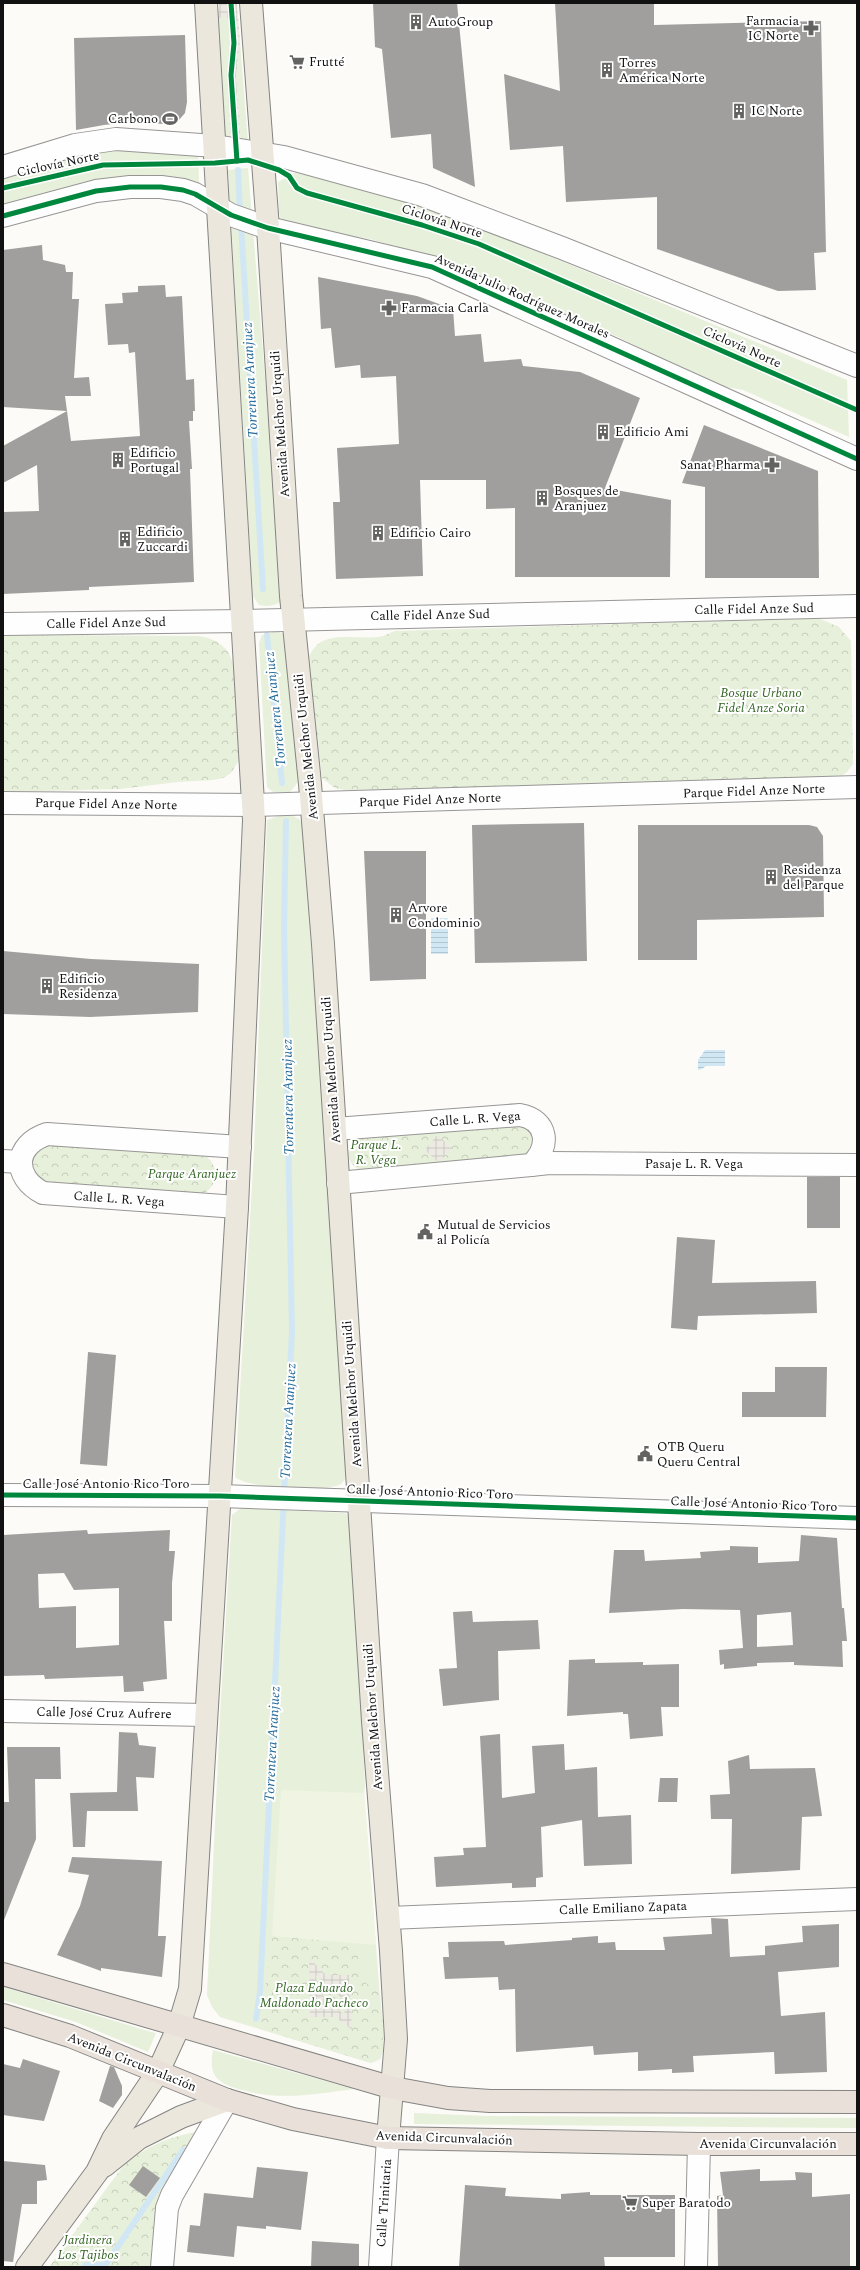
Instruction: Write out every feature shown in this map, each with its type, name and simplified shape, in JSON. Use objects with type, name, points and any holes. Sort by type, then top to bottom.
[{"type":"highway","points":[[3,1974],[393,2088],[448,2098],[490,2101],[857,2102]]},
{"type":"highway","name":"Avenida Circunvalación","points":[[3,2015],[70,2036],[227,2100],[293,2120],[388,2138],[699,2144],[857,2144]]},
{"type":"main road","points":[[28,2267],[97,2172],[113,2139],[158,2072],[179,2026],[190,1989],[205,1715],[220,1496],[237,1207],[254,805],[243,621],[225,212],[215,146],[206,3]]},
{"type":"main road","name":"Avenida Melchor Urquidi","points":[[251,3],[262,154],[260,225],[294,619],[312,804],[335,1129],[373,1721],[389,1918],[396,2039],[388,2138]]},
{"type":"main road","points":[[97,2172],[138,2138],[181,2117],[227,2100]]},
{"type":"street","points":[[3,167],[75,145],[116,139],[215,146],[284,157],[422,195],[562,248],[857,366]]},
{"type":"street","name":"Avenida Julio Rodríguez Morales","points":[[3,216],[96,191],[130,187],[161,187],[183,190],[195,194],[225,212],[260,225],[432,267],[857,459]]},
{"type":"street","name":"Calle Fidel Anze Sud","points":[[3,624],[243,621],[857,606]]},
{"type":"street","name":"Parque Fidel Anze Norte","points":[[3,803],[312,804],[857,787]]},
{"type":"street","name":"Calle L. R. Vega","points":[[335,1129],[520,1114],[531,1116],[543,1131],[544,1141],[543,1151],[538,1159],[531,1165]]},
{"type":"street","name":"Calle L. R. Vega","points":[[237,1207],[43,1193],[26,1181],[22,1172],[12,1161],[37,1137],[47,1134],[240,1147]]},
{"type":"street","name":"Pasaje L. R. Vega","points":[[531,1165],[550,1163],[857,1165]]},
{"type":"street","points":[[338,1183],[531,1165]]},
{"type":"street","name":"Calle José Antonio Rico Toro","points":[[3,1495],[220,1496],[857,1518]]},
{"type":"street","name":"Calle José Cruz Aufrere","points":[[3,1711],[205,1715]]},
{"type":"street","name":"Calle Emiliano Zapata","points":[[389,1918],[857,1899]]},
{"type":"street","points":[[162,2267],[167,2208],[172,2195],[227,2100]]},
{"type":"street","name":"Calle Trinitaria","points":[[380,2267],[388,2138]]},
{"type":"street","points":[[696,2267],[699,2144]]},
{"type":"green space","points":[[228,17],[230,43],[227,77],[231,145],[226,145],[219,18]]},
{"type":"green space","points":[[240,41],[248,143],[241,144],[236,76]]},
{"type":"green space","points":[[108,149],[198,152],[199,182],[183,180],[3,206],[3,175],[71,155]]},
{"type":"green space","points":[[248,168],[283,600],[275,605],[269,606],[259,605],[253,596],[228,170]]},
{"type":"green space","points":[[295,173],[358,185],[494,233],[847,380],[849,437],[743,390],[716,385],[618,337],[436,259],[370,239],[289,226],[281,221],[279,211],[278,182]]},
{"type":"green space","name":"Bosque Urbano Fidel Anze Soria","points":[[818,618],[839,627],[851,641],[853,764],[847,772],[837,779],[345,790],[335,788],[322,778],[309,658],[320,642],[329,639],[338,637],[379,637],[395,631]]},
{"type":"green space","points":[[277,631],[284,635],[287,643],[298,782],[290,792],[273,792],[267,787],[259,643],[262,635]]},
{"type":"green space","points":[[3,635],[198,636],[207,638],[222,645],[228,652],[232,661],[234,673],[237,703],[239,760],[231,773],[223,778],[213,780],[178,782],[120,789],[3,792]]},
{"type":"green space","points":[[287,813],[299,819],[303,825],[347,1477],[341,1484],[332,1487],[304,1489],[270,1487],[243,1481],[235,1477],[254,1151],[267,820]]},
{"type":"green space","name":"Parque L. R. Vega","points":[[525,1124],[534,1130],[533,1156],[361,1170],[352,1164],[348,1155],[351,1145],[359,1137]]},
{"type":"green space","name":"Parque Aranjuez","points":[[48,1144],[203,1154],[213,1164],[216,1175],[212,1186],[201,1195],[45,1183],[35,1172],[32,1158],[35,1153]]},
{"type":"green space","points":[[241,1508],[344,1513],[351,1517],[353,1524],[365,1785],[364,1793],[383,2035],[383,2051],[380,2059],[371,2063],[220,2017],[212,2007],[207,1995],[220,1716],[232,1515]]},
{"type":"green space","points":[[281,1790],[364,1793],[376,1945],[272,1936]]},
{"type":"green space","name":"Plaza Eduardo Maldonado Pacheco","points":[[272,1936],[357,1943],[360,1979],[380,1993],[383,2043],[380,2059],[371,2063],[260,2029]]},
{"type":"green space","points":[[316,1974],[343,1999],[345,2016],[317,1990]]},
{"type":"green space","points":[[3,1987],[156,2033],[148,2052],[76,2022],[3,2000]]},
{"type":"green space","points":[[213,2050],[354,2089],[298,2096],[270,2095],[242,2090],[227,2085],[217,2078],[212,2067]]},
{"type":"green space","points":[[414,2113],[486,2116],[857,2118],[857,2128],[414,2124]]},
{"type":"green space","name":"Jardinera Los Tajibos","points":[[199,2131],[159,2199],[154,2220],[150,2267],[49,2267],[123,2166],[140,2153],[158,2143]]},
{"type":"shaded area","points":[[219,3],[237,3],[240,41],[236,76],[241,144],[231,145],[227,77],[230,43],[228,18],[219,18]]},
{"type":"shaded area","points":[[437,1135],[452,1148],[439,1163],[425,1150]]},
{"type":"shaded area","points":[[309,1958],[326,1975],[349,1975],[352,2030],[336,2017],[310,2017]],"holes":[[[316,1975],[343,1999],[345,2016],[317,1990]]]},
{"type":"water","points":[[431,918],[448,918],[448,954],[431,954]]},
{"type":"water","points":[[705,1050],[725,1050],[725,1066],[706,1066],[698,1070],[698,1060]]},
{"type":"building","points":[[373,3],[457,3],[475,187],[433,168],[431,134],[391,138],[382,49],[375,47]]},
{"type":"building","name":"IC Norte","points":[[555,3],[654,3],[654,25],[821,21],[826,252],[814,253],[816,290],[778,291],[657,249],[657,197],[566,202],[563,146],[510,150],[504,74],[560,91]]},
{"type":"building","points":[[185,35],[187,102],[185,113],[179,120],[164,124],[132,122],[76,130],[74,38]]},
{"type":"building","points":[[42,245],[43,260],[65,265],[66,272],[73,272],[72,299],[79,299],[74,378],[89,377],[91,396],[65,396],[67,411],[3,407],[3,250]]},
{"type":"building","points":[[318,277],[417,296],[453,309],[455,336],[481,334],[484,362],[521,359],[523,366],[580,372],[640,398],[605,488],[671,500],[670,577],[515,577],[515,508],[486,509],[486,480],[420,480],[423,576],[336,579],[333,502],[340,502],[337,448],[399,444],[396,376],[361,378],[360,365],[335,368],[331,328],[321,329]]},
{"type":"building","points":[[165,285],[166,297],[182,296],[186,380],[194,379],[195,411],[193,411],[193,421],[189,421],[192,469],[190,469],[194,582],[89,587],[89,590],[3,594],[3,512],[39,511],[37,465],[3,483],[3,446],[67,411],[71,441],[140,436],[135,352],[129,353],[128,344],[108,345],[105,304],[123,303],[122,293],[138,292],[138,286]]},
{"type":"building","points":[[704,425],[818,471],[819,578],[705,578],[705,487],[682,483]]},
{"type":"building","points":[[584,823],[587,961],[475,963],[472,825]]},
{"type":"building","points":[[638,825],[809,825],[817,827],[823,836],[824,917],[697,920],[697,960],[638,960]]},
{"type":"building","name":"Arvore Condominio","points":[[364,851],[426,851],[426,979],[370,981]]},
{"type":"building","points":[[3,951],[91,959],[199,964],[198,1012],[90,1017],[3,1014]]},
{"type":"building","points":[[807,1177],[840,1177],[840,1228],[807,1228]]},
{"type":"building","points":[[677,1237],[715,1240],[712,1283],[816,1281],[817,1313],[698,1316],[697,1330],[671,1328]]},
{"type":"building","points":[[88,1352],[116,1355],[107,1466],[80,1464]]},
{"type":"building","points":[[775,1367],[827,1367],[826,1417],[742,1417],[742,1392],[775,1392]]},
{"type":"building","points":[[87,1530],[88,1534],[170,1530],[169,1551],[175,1551],[172,1583],[172,1621],[164,1621],[167,1679],[143,1682],[144,1691],[124,1692],[123,1676],[45,1679],[44,1675],[3,1676],[3,1535]],"holes":[[[64,1573],[74,1590],[119,1588],[119,1645],[76,1648],[76,1606],[39,1608],[38,1574]]]},
{"type":"building","points":[[801,1535],[837,1538],[842,1608],[844,1608],[847,1641],[842,1641],[843,1667],[794,1665],[794,1662],[757,1663],[757,1666],[724,1669],[724,1664],[720,1665],[719,1650],[743,1648],[740,1610],[683,1609],[609,1613],[614,1550],[644,1550],[645,1561],[701,1558],[700,1552],[730,1550],[730,1546],[758,1547],[758,1563],[799,1561]],"holes":[[[791,1612],[793,1645],[757,1647],[757,1615]]]},
{"type":"building","points":[[472,1611],[473,1622],[538,1620],[540,1649],[498,1651],[499,1700],[443,1706],[439,1669],[457,1668],[453,1612]]},
{"type":"building","points":[[595,1659],[595,1663],[643,1662],[643,1665],[679,1664],[679,1707],[661,1707],[663,1736],[630,1739],[628,1714],[623,1714],[623,1712],[567,1716],[569,1660]]},
{"type":"building","points":[[119,1732],[137,1733],[139,1745],[156,1747],[154,1778],[136,1777],[138,1811],[87,1811],[85,1847],[73,1847],[70,1793],[117,1792]]},
{"type":"building","points":[[500,1734],[502,1798],[535,1793],[532,1746],[564,1744],[565,1770],[597,1767],[598,1817],[631,1815],[632,1864],[584,1866],[582,1820],[541,1827],[543,1877],[536,1878],[536,1887],[512,1888],[512,1883],[436,1887],[434,1857],[464,1855],[463,1848],[486,1847],[480,1736]]},
{"type":"building","points":[[7,1747],[60,1747],[61,1779],[35,1779],[36,1839],[4,1920],[3,1802],[9,1802]]},
{"type":"building","points":[[749,1755],[750,1769],[815,1768],[822,1816],[802,1817],[800,1870],[731,1874],[732,1819],[711,1819],[710,1795],[730,1794],[728,1761]]},
{"type":"building","points":[[660,1778],[678,1778],[677,1802],[658,1802]]},
{"type":"building","points":[[72,1857],[162,1861],[158,1936],[166,1936],[162,1977],[101,1968],[101,1971],[57,1955],[80,1906],[89,1875],[68,1872]]},
{"type":"building","points":[[711,1918],[728,1919],[730,1957],[765,1955],[765,1946],[803,1942],[802,1926],[839,1924],[839,1967],[778,1972],[781,2016],[825,2012],[827,2072],[775,2074],[774,2052],[693,2056],[694,2072],[672,2073],[672,2069],[638,2071],[638,2052],[594,2055],[593,2046],[516,2052],[515,1989],[499,1990],[498,1977],[445,1979],[443,1957],[449,1957],[448,1942],[504,1941],[505,1945],[572,1940],[572,1938],[598,1936],[598,1943],[615,1942],[616,1950],[665,1950],[663,1937],[712,1934]]},
{"type":"building","points":[[23,2059],[60,2071],[44,2121],[3,2115],[3,2064],[20,2068]]},
{"type":"building","points":[[110,2066],[114,2067],[122,2086],[122,2095],[113,2108],[99,2101]]},
{"type":"building","points":[[3,2161],[45,2165],[47,2180],[37,2181],[37,2204],[22,2204],[13,2262],[3,2261]]},
{"type":"building","points":[[143,2166],[160,2178],[146,2197],[129,2185]]},
{"type":"building","points":[[257,2167],[308,2172],[301,2230],[266,2226],[266,2229],[237,2226],[234,2257],[187,2252],[190,2225],[200,2226],[204,2193],[253,2198]]},
{"type":"building","points":[[760,2169],[760,2181],[796,2180],[795,2172],[812,2173],[812,2197],[850,2194],[850,2267],[718,2267],[717,2196],[723,2195],[720,2172]]},
{"type":"building","points":[[465,2185],[506,2188],[505,2196],[561,2199],[561,2194],[590,2192],[590,2195],[675,2195],[675,2257],[604,2257],[605,2267],[459,2267]]},
{"type":"building","points":[[312,2241],[359,2244],[359,2267],[311,2267]]},
{"type":"waterway","name":"Torrentera Aranjuez","points":[[238,170],[240,214]]},
{"type":"waterway","name":"Torrentera Aranjuez","points":[[241,224],[263,589]]},
{"type":"waterway","name":"Torrentera Aranjuez","points":[[267,635],[282,783]]},
{"type":"waterway","name":"Torrentera Aranjuez","points":[[256,2019],[260,1992],[292,1331],[284,928],[286,821]]},
{"type":"waterway","name":"Torrentera Aranjuez","points":[[104,2267],[183,2150]]},
{"type":"waterway","points":[[84,2267],[85,2265],[105,2265]]},
{"type":"cycle path","points":[[231,3],[234,43],[231,75],[237,161]]},
{"type":"cycle path","name":"Ciclovía Norte","points":[[3,188],[103,165],[215,163],[248,160],[279,170],[289,176],[297,188],[307,193],[422,225],[479,244],[857,410]]},
{"type":"cycle path","points":[[3,216],[96,191],[130,187],[161,187],[183,190],[195,194],[231,215],[268,228],[432,267],[857,459]]},
{"type":"cycle path","points":[[3,1495],[220,1496],[857,1518]]},
{"type":"place","name":"AutoGroup","points":[[416,22]]},
{"type":"place","name":"Farmacia IC Norte","points":[[811,28]]},
{"type":"place","name":"Frutté","points":[[297,62]]},
{"type":"place","name":"Torres América Norte","points":[[607,70]]},
{"type":"place","name":"IC Norte","points":[[739,111]]},
{"type":"place","name":"Carbono","points":[[170,119]]},
{"type":"place","name":"Farmacia Carla","points":[[389,308]]},
{"type":"place","name":"Edificio Ami","points":[[603,432]]},
{"type":"place","name":"Edificio Portugal","points":[[118,460]]},
{"type":"place","name":"Sanat Pharma","points":[[772,465]]},
{"type":"place","name":"Bosques de Aranjuez","points":[[542,498]]},
{"type":"place","name":"Edificio Cairo","points":[[378,533]]},
{"type":"place","name":"Edificio Zuccardi","points":[[125,539]]},
{"type":"place","name":"Residenza del Parque","points":[[771,877]]},
{"type":"place","name":"Arvore Condominio","points":[[396,915]]},
{"type":"place","name":"Edificio Residenza","points":[[47,986]]},
{"type":"place","name":"Mutual de Servicios al Policía","points":[[425,1232]]},
{"type":"place","name":"OTB Queru Queru Central","points":[[645,1454]]},
{"type":"place","name":"Super Baratodo","points":[[630,2203]]}]
